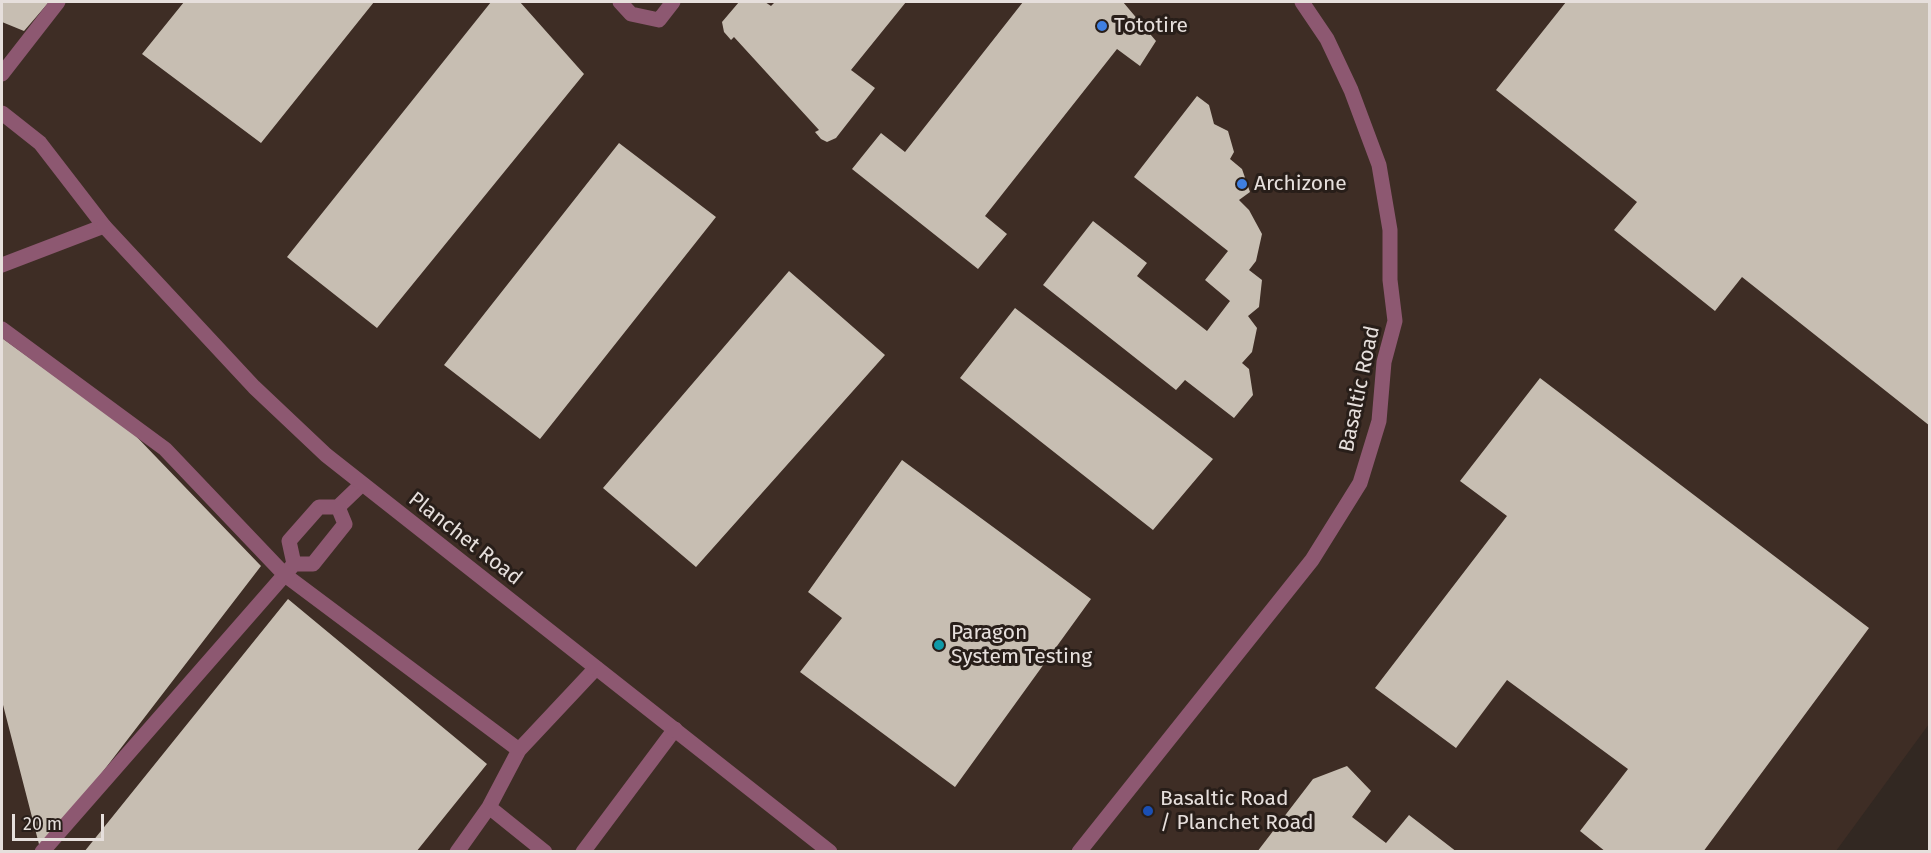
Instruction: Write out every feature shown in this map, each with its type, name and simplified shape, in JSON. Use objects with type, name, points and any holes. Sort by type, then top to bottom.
[{"type":"street","points":[[2,74],[58,2]]},
{"type":"street","points":[[620,2],[631,14],[659,20],[673,2]]},
{"type":"street","name":"Basaltic Road","points":[[1079,852],[1312,561],[1360,483],[1379,421],[1384,362],[1395,321],[1390,280],[1390,230],[1379,165],[1332,49],[1302,2]]},
{"type":"street","name":"Planchet Road","points":[[2,113],[40,143],[105,226],[276,410],[362,484],[830,852]]},
{"type":"street","points":[[2,265],[105,226]]},
{"type":"street","points":[[2,329],[165,449],[289,569],[519,750]]},
{"type":"street","points":[[289,569],[289,541],[319,507],[338,507],[362,484]]},
{"type":"street","points":[[42,852],[289,569],[313,564],[345,524],[338,507]]},
{"type":"street","points":[[457,852],[489,807],[519,750],[596,668]]},
{"type":"street","points":[[583,852],[675,729]]},
{"type":"street","points":[[489,807],[545,852]]},
{"type":"shaded area","points":[[2,2],[1929,2],[1929,724],[1836,851],[2,852]]},
{"type":"building","points":[[2,2],[49,2],[24,31],[2,22]]},
{"type":"building","points":[[184,2],[374,2],[261,143],[142,54]]},
{"type":"building","points":[[491,2],[520,2],[584,74],[377,328],[287,257]]},
{"type":"building","points":[[739,2],[765,2],[771,6],[775,2],[906,2],[851,70],[875,88],[836,138],[827,142],[821,139],[815,132],[819,130],[734,37],[731,40],[724,32],[722,22]]},
{"type":"building","points":[[1023,2],[1123,2],[1156,41],[1140,66],[1117,49],[985,216],[1007,234],[978,269],[852,169],[881,133],[905,152]]},
{"type":"building","points":[[1566,2],[1930,2],[1930,426],[1742,277],[1715,311],[1614,230],[1637,202],[1496,90]]},
{"type":"building","points":[[1197,96],[1209,105],[1214,124],[1228,131],[1234,152],[1230,159],[1242,169],[1250,192],[1239,200],[1249,210],[1262,234],[1256,261],[1249,270],[1262,280],[1259,307],[1248,316],[1257,328],[1252,352],[1242,363],[1249,369],[1253,395],[1234,418],[1185,380],[1176,390],[1043,285],[1093,221],[1147,263],[1137,276],[1207,331],[1230,301],[1205,280],[1228,251],[1134,177]]},
{"type":"building","points":[[619,143],[716,217],[540,439],[444,365]]},
{"type":"building","points":[[789,271],[885,355],[696,567],[603,488]]},
{"type":"building","points":[[1015,308],[1213,459],[1153,530],[960,378]]},
{"type":"building","points":[[2,338],[132,432],[261,566],[41,852],[2,701]]},
{"type":"building","points":[[1540,378],[1869,628],[1703,852],[1606,852],[1580,831],[1628,769],[1507,680],[1456,748],[1375,688],[1507,516],[1460,481]]},
{"type":"building","name":"Paragon System Testing","points":[[902,460],[1091,599],[955,787],[800,672],[842,618],[808,592]]},
{"type":"building","points":[[288,599],[487,764],[416,852],[84,852]]},
{"type":"building","points":[[1347,766],[1371,791],[1352,817],[1386,843],[1409,815],[1457,852],[1257,852],[1313,779]]},
{"type":"place","name":"Tototire","points":[[1102,26]]},
{"type":"place","name":"Archizone","points":[[1242,184]]},
{"type":"place","name":"Paragon System Testing","points":[[939,645]]},
{"type":"place","name":"Basaltic Road / Planchet Road","points":[[1148,811]]}]
